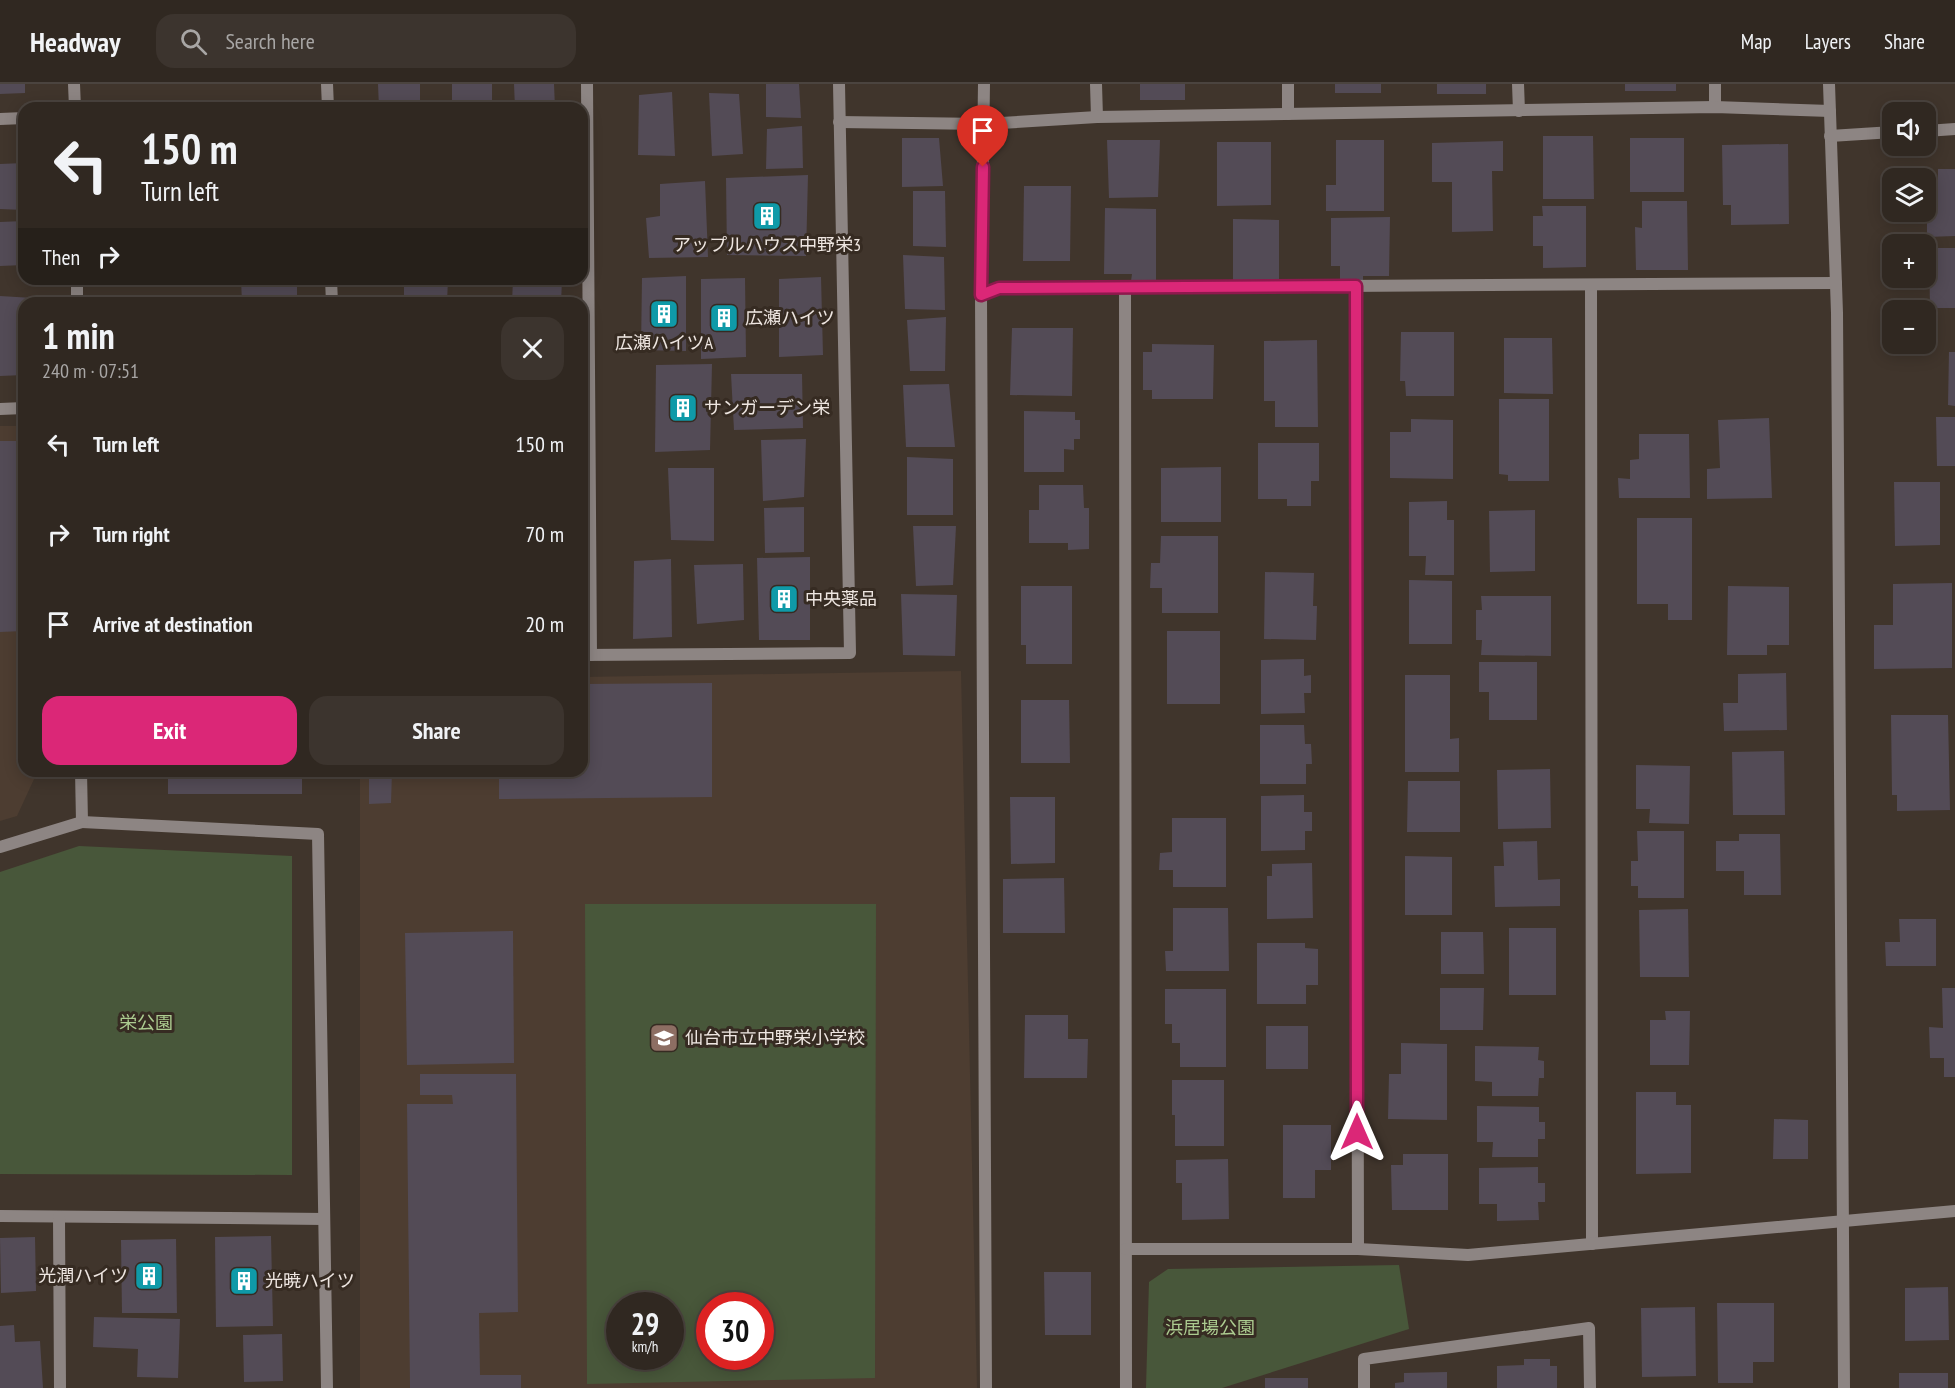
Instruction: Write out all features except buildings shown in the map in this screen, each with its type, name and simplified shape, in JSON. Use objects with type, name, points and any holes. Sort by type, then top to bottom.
[{"type":"street","points":[[74,84],[75,102]]},
{"type":"street","points":[[327,84],[328,102]]},
{"type":"street","points":[[586,84],[586,102]]},
{"type":"street","points":[[588,655],[850,653],[839,84]]},
{"type":"street","points":[[984,84],[981,295],[986,1388]]},
{"type":"street","points":[[1096,84],[1097,117]]},
{"type":"street","points":[[1288,84],[1288,114]]},
{"type":"street","points":[[1518,84],[1519,111]]},
{"type":"street","points":[[1715,84],[1716,107]]},
{"type":"street","points":[[1829,84],[1836,284],[1844,1388]]},
{"type":"street","points":[[839,122],[984,124],[1097,117],[1716,107],[1830,111]]},
{"type":"street","points":[[0,119],[18,118]]},
{"type":"street","points":[[1936,130],[1955,129]]},
{"type":"street","points":[[1830,136],[1882,133]]},
{"type":"street","points":[[981,295],[999,288],[1836,284]]},
{"type":"street","points":[[1592,285],[1592,1244]]},
{"type":"street","points":[[1356,286],[1358,1249]]},
{"type":"street","points":[[1125,287],[1126,1388]]},
{"type":"street","points":[[0,409],[18,408]]},
{"type":"street","points":[[81,777],[81,822]]},
{"type":"street","points":[[0,847],[81,822],[318,834],[327,1388]]},
{"type":"street","points":[[1126,1249],[1358,1249],[1468,1255],[1955,1211]]},
{"type":"street","points":[[0,1216],[324,1219]]},
{"type":"street","points":[[59,1217],[60,1388]]},
{"type":"street","points":[[1364,1388],[1364,1359],[1589,1328],[1590,1388]]},
{"type":"shaded area","points":[[0,426],[18,426],[18,777],[35,777],[17,816],[0,821]]},
{"type":"shaded area","name":"仙台市立中野栄小学校","points":[[961,671],[977,1388],[360,1388],[360,777],[588,777],[588,677]]},
{"type":"green space","name":"栄公園","points":[[79,846],[292,856],[292,1175],[0,1174],[0,872]]},
{"type":"green space","points":[[585,904],[876,904],[875,1378],[587,1384]]},
{"type":"green space","name":"浜居場公園","points":[[1399,1265],[1409,1329],[1222,1388],[1146,1388],[1149,1282],[1168,1269]]},
{"type":"place","name":"アップルハウス中野栄3","points":[[767,216]]},
{"type":"place","name":"広瀬ハイツA","points":[[664,314]]},
{"type":"place","name":"広瀬ハイツ","points":[[724,318]]},
{"type":"place","name":"サンガーデン栄","points":[[683,408]]},
{"type":"place","name":"中央薬品","points":[[784,599]]},
{"type":"place","name":"仙台市立中野栄小学校","points":[[664,1038]]},
{"type":"place","name":"光潤ハイツ","points":[[149,1276]]},
{"type":"place","name":"光暁ハイツ","points":[[244,1281]]},
{"type":"route","points":[[983,167],[981,295],[999,288],[1356,286],[1357,1132]]}]
